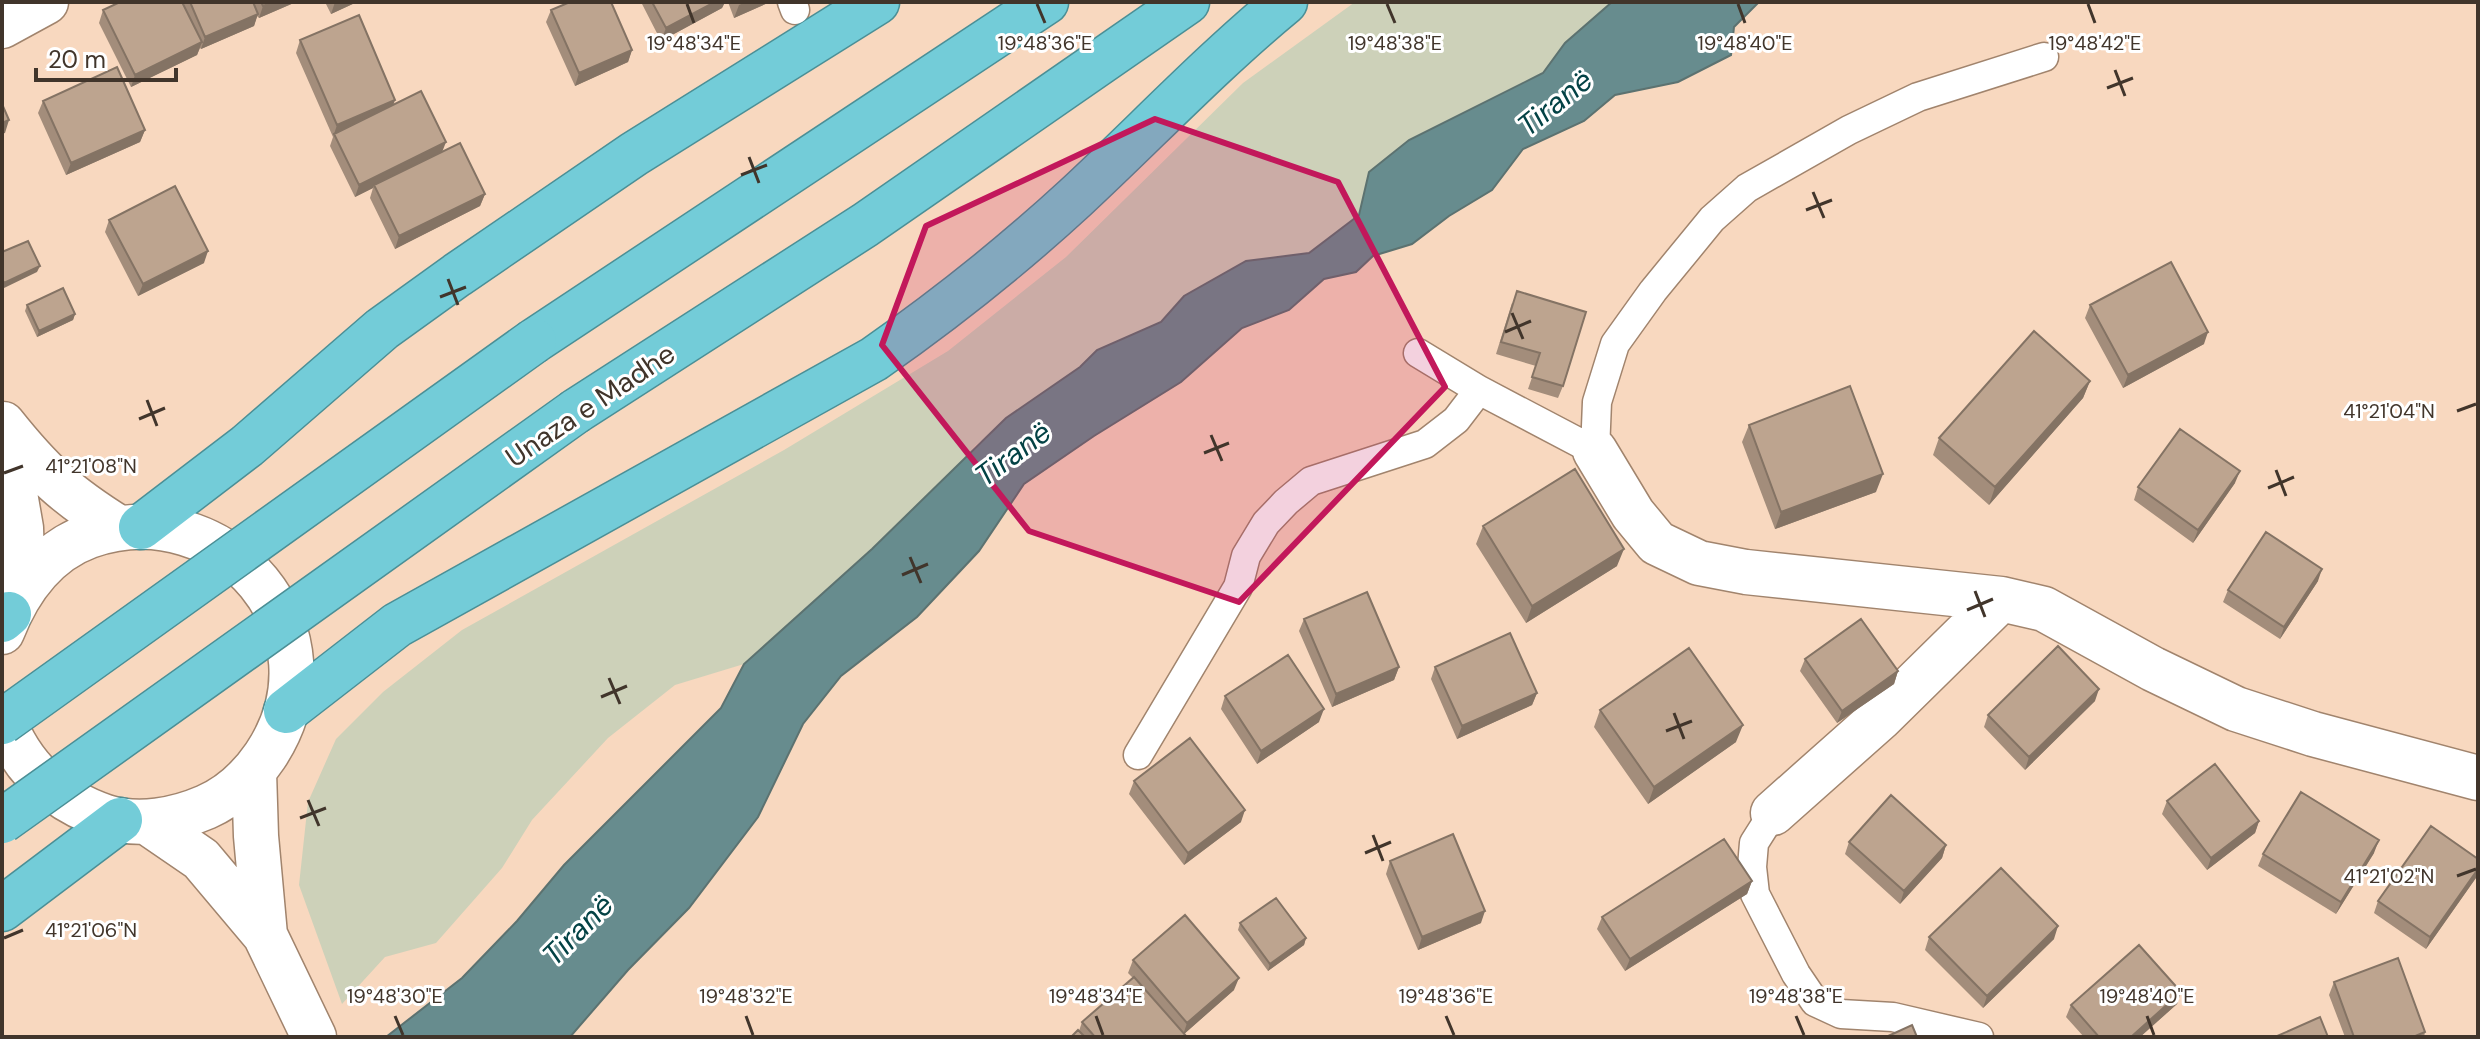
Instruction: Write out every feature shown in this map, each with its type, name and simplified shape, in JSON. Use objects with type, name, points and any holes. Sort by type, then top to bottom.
[{"type":"highway","points":[[130,527],[247,446],[382,329],[457,275],[634,154],[877,2]]},
{"type":"highway","points":[[2,719],[534,341],[1046,2]]},
{"type":"highway","name":"Unaza e Madhe","points":[[2,821],[576,411],[865,225],[1187,2]]},
{"type":"highway","points":[[286,711],[397,625],[874,359],[930,320],[1074,199],[1201,77],[1285,2]]},
{"type":"highway","points":[[2,909],[134,821]]},
{"type":"main road","points":[[2,26],[46,2]]},
{"type":"main road","points":[[2,424],[52,481],[76,501],[130,527]]},
{"type":"main road","points":[[2,424],[21,528],[9,614]]},
{"type":"main road","points":[[1595,451],[1633,514],[1657,543],[1699,563],[1746,572],[2001,599],[2044,609],[2153,669],[2236,709],[2313,734],[2478,778]]},
{"type":"main road","points":[[9,614],[57,554],[86,537],[130,527],[160,527],[199,537],[235,557],[263,586],[282,620],[292,660],[290,700],[277,739],[254,772],[223,799],[187,815],[134,821]]},
{"type":"main road","points":[[1773,813],[1880,718],[2001,599]]},
{"type":"main road","points":[[2,719],[27,766],[51,790],[80,808],[134,821],[201,859],[265,935],[314,1037]]},
{"type":"main road","points":[[254,772],[265,935]]},
{"type":"lane","points":[[1418,353],[1479,390],[1595,451],[1597,402],[1615,344],[1653,291],[1712,219],[1747,188],[1849,130],[1918,97],[2044,57]]},
{"type":"lane","points":[[1138,755],[1238,587],[1246,556],[1266,523],[1311,481],[1425,444],[1456,420],[1479,390]]},
{"type":"lane","points":[[1773,813],[1754,843],[1752,867],[1755,894],[1796,974],[1815,1002],[1841,1014],[1893,1017],[1979,1037]]},
{"type":"highlighted area","points":[[1155,119],[1338,182],[1445,387],[1239,602],[1029,531],[882,345],[926,226]]},
{"type":"green space","points":[[1355,2],[1612,2],[1565,43],[1543,73],[1409,140],[1369,172],[1359,215],[1309,253],[1246,261],[1184,296],[1161,322],[1097,351],[976,445],[951,474],[872,549],[744,664],[675,685],[608,738],[532,820],[502,868],[436,943],[385,957],[342,1004],[299,885],[308,802],[336,739],[383,692],[462,630],[784,450],[948,351],[1066,257],[1243,83]]},
{"type":"water","name":"Tiranë","points":[[1612,2],[1759,2],[1734,27],[1731,55],[1678,82],[1615,95],[1584,121],[1523,149],[1492,190],[1449,216],[1412,244],[1373,256],[1356,272],[1324,279],[1289,310],[1242,328],[1181,382],[1024,484],[979,551],[917,617],[841,676],[803,724],[758,817],[689,908],[628,970],[570,1037],[386,1037],[462,978],[517,921],[564,865],[721,708],[744,664],[872,549],[1006,418],[1080,367],[1097,350],[1161,322],[1184,296],[1246,261],[1309,253],[1359,215],[1369,172],[1409,140],[1543,73],[1565,43]]},
{"type":"building","points":[[120,2],[182,2],[202,42],[135,75],[103,10]]},
{"type":"building","points":[[190,2],[253,2],[258,14],[205,37]]},
{"type":"building","points":[[570,2],[611,2],[632,50],[579,73],[551,10]]},
{"type":"building","points":[[652,2],[715,2],[666,28]]},
{"type":"building","points":[[359,15],[395,100],[337,125],[300,40]]},
{"type":"building","points":[[117,67],[145,130],[71,163],[43,101]]},
{"type":"building","points":[[421,91],[446,142],[359,185],[334,134]]},
{"type":"building","points":[[2,104],[9,120],[2,123]]},
{"type":"building","points":[[460,143],[485,194],[399,236],[374,185]]},
{"type":"building","points":[[175,186],[208,251],[143,284],[109,220]]},
{"type":"building","points":[[28,241],[40,266],[4,283],[2,252]]},
{"type":"building","points":[[2171,262],[2208,332],[2128,375],[2090,305]]},
{"type":"building","points":[[63,288],[75,314],[39,331],[27,305]]},
{"type":"building","points":[[1517,291],[1586,312],[1563,386],[1532,377],[1540,353],[1501,342]]},
{"type":"building","points":[[2034,331],[2090,381],[1995,487],[1939,438]]},
{"type":"building","points":[[1850,386],[1883,474],[1781,512],[1749,425]]},
{"type":"building","points":[[2180,429],[2240,471],[2198,530],[2138,487]]},
{"type":"building","points":[[1575,469],[1624,549],[1532,606],[1483,526]]},
{"type":"building","points":[[2266,532],[2322,569],[2284,627],[2228,590]]},
{"type":"building","points":[[1367,592],[1399,667],[1336,694],[1304,619]]},
{"type":"building","points":[[1861,619],[1898,671],[1842,711],[1805,659]]},
{"type":"building","points":[[1510,633],[1537,693],[1462,726],[1435,667]]},
{"type":"building","points":[[2058,646],[2099,689],[2029,757],[1988,715]]},
{"type":"building","points":[[1689,648],[1743,725],[1654,787],[1600,710]]},
{"type":"building","points":[[1288,655],[1324,709],[1261,751],[1225,696]]},
{"type":"building","points":[[1190,738],[1245,810],[1188,853],[1134,781]]},
{"type":"building","points":[[2215,764],[2259,821],[2211,858],[2167,801]]},
{"type":"building","points":[[2301,792],[2379,840],[2341,902],[2263,854]]},
{"type":"building","points":[[1891,795],[1946,845],[1904,891],[1849,842]]},
{"type":"building","points":[[2431,826],[2478,859],[2478,869],[2430,937],[2378,901]]},
{"type":"building","points":[[1453,834],[1485,911],[1422,937],[1390,861]]},
{"type":"building","points":[[1724,839],[1752,881],[1630,959],[1602,917]]},
{"type":"building","points":[[2001,868],[2058,926],[1987,996],[1929,937]]},
{"type":"building","points":[[1276,898],[1306,938],[1270,964],[1240,923]]},
{"type":"building","points":[[1185,915],[1239,978],[1187,1023],[1133,960]]},
{"type":"building","points":[[2139,945],[2181,992],[2131,1037],[2099,1037],[2071,1005]]},
{"type":"building","points":[[2398,958],[2425,1032],[2413,1037],[2354,1037],[2334,982]]},
{"type":"building","points":[[1134,977],[1187,1037],[1095,1037],[1082,1022]]},
{"type":"building","points":[[2320,1017],[2328,1037],[2275,1037]]},
{"type":"building","points":[[1912,1025],[1917,1037],[1886,1037]]},
{"type":"building","points":[[1078,1030],[1085,1037],[1071,1037]]}]
